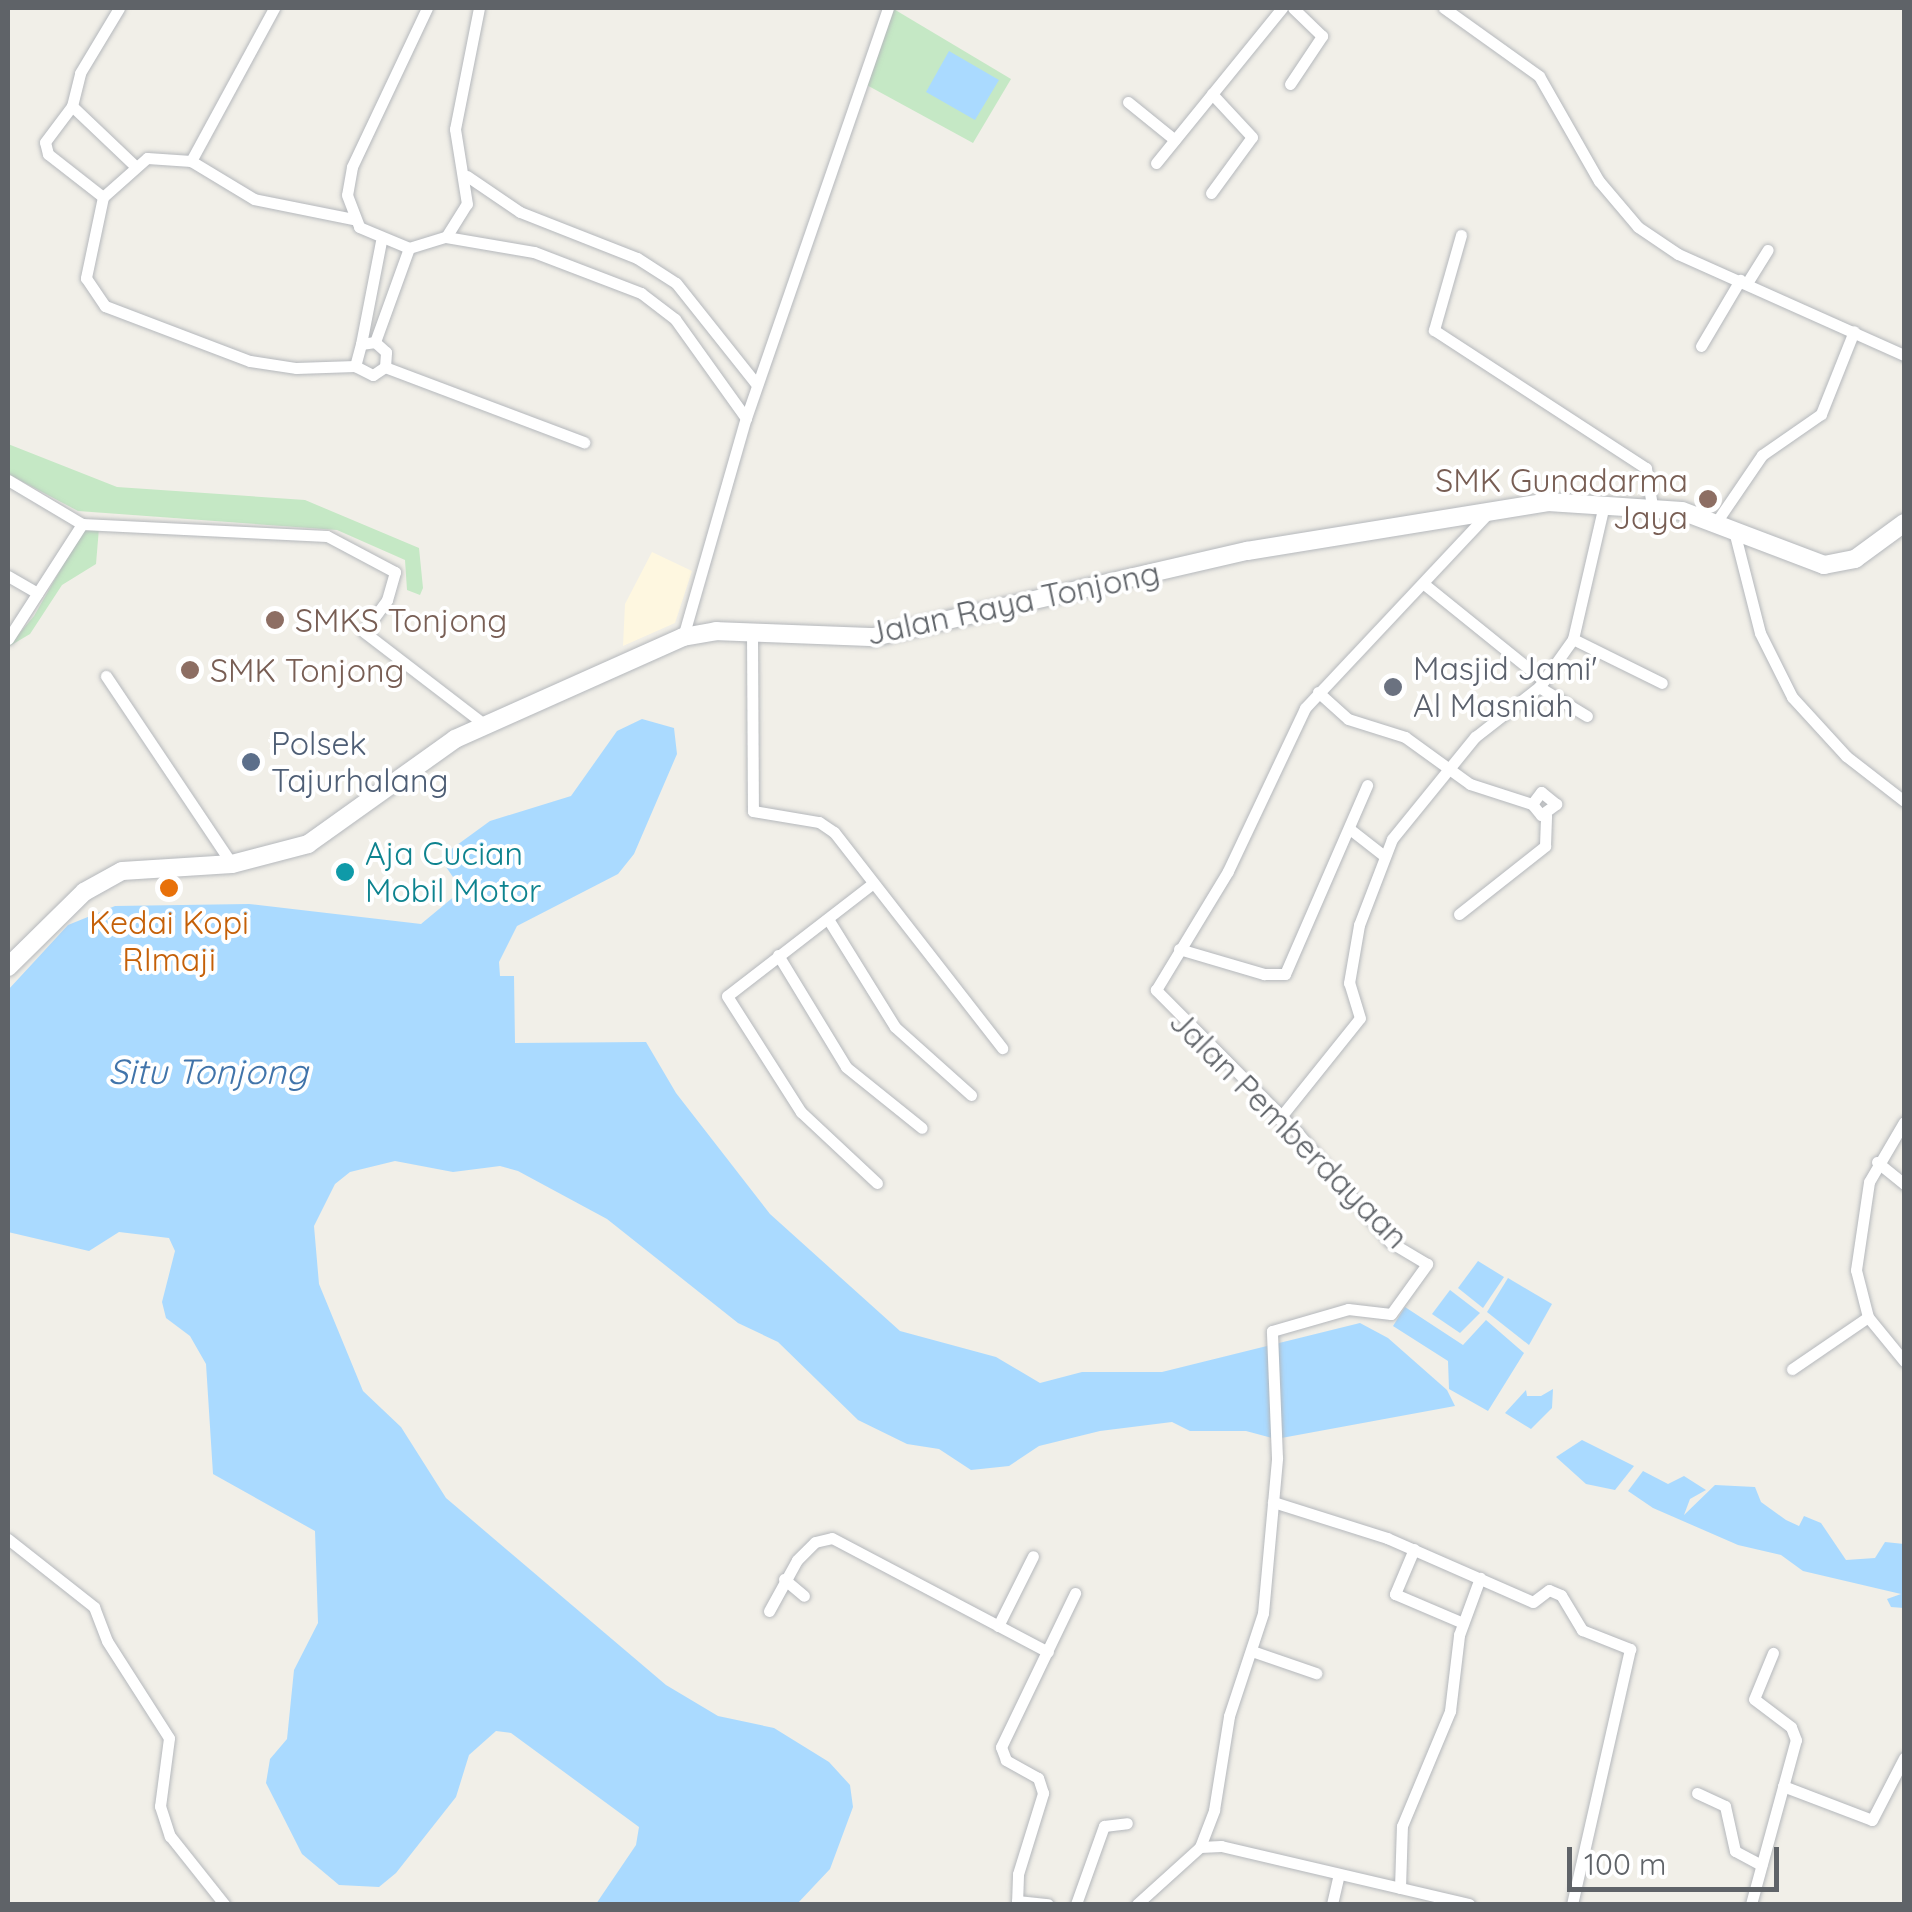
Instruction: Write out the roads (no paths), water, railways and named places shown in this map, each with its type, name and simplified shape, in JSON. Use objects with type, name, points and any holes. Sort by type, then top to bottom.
[{"type":"main road","name":"Jalan Raya Tonjong","points":[[8,967],[84,892],[122,870],[232,864],[308,844],[455,739],[683,637],[752,631],[874,637],[1247,551],[1493,508],[1652,506],[1725,524],[1824,565],[1856,559],[1904,523]]},
{"type":"street","points":[[103,197],[45,148],[72,106],[80,73],[119,8]]},
{"type":"street","points":[[191,161],[274,8]]},
{"type":"street","points":[[352,219],[346,195],[352,168],[427,8]]},
{"type":"street","points":[[446,237],[466,204],[467,176],[454,129],[479,8]]},
{"type":"street","points":[[683,637],[746,418],[888,8]]},
{"type":"street","points":[[1156,163],[1282,8]]},
{"type":"street","points":[[1290,84],[1322,36],[1293,8]]},
{"type":"street","points":[[1444,8],[1539,76],[1599,181],[1638,227],[1678,254],[1904,355]]},
{"type":"street","points":[[1211,192],[1252,137],[1212,94]]},
{"type":"street","points":[[1128,102],[1175,140]]},
{"type":"street","points":[[72,106],[134,164]]},
{"type":"street","points":[[376,342],[386,352],[385,367],[373,376],[354,366],[296,368],[250,360],[105,306],[86,278],[103,197],[134,164],[162,156],[191,161],[254,200],[352,219],[382,241],[409,248],[446,237],[534,252],[641,292],[675,319],[746,418]]},
{"type":"street","points":[[467,176],[520,212],[638,258],[676,283],[757,385]]},
{"type":"street","points":[[1461,236],[1434,330],[1646,468],[1652,506]]},
{"type":"street","points":[[354,366],[382,241]]},
{"type":"street","points":[[376,342],[409,248]]},
{"type":"street","points":[[1701,346],[1768,250]]},
{"type":"street","points":[[1854,331],[1822,414],[1762,455],[1735,485],[1725,524],[1760,634],[1792,697],[1846,756],[1904,800]]},
{"type":"street","points":[[360,344],[376,342]]},
{"type":"street","points":[[385,367],[584,442]]},
{"type":"street","points":[[8,480],[82,524],[327,536],[383,560],[395,572],[394,586],[364,632],[485,725]]},
{"type":"street","points":[[1279,1119],[1360,1018],[1350,977],[1383,855],[1447,768],[1487,725],[1542,684],[1573,639],[1604,505]]},
{"type":"street","name":"Jalan Pemberdayaan","points":[[1200,1848],[1214,1810],[1229,1716],[1263,1613],[1277,1442],[1275,1328],[1348,1309],[1391,1314],[1426,1268],[1390,1242],[1279,1119],[1157,995],[1179,950],[1228,870],[1296,722],[1318,692],[1493,508]]},
{"type":"street","points":[[8,638],[82,524]]},
{"type":"street","points":[[8,576],[38,593]]},
{"type":"street","points":[[1424,584],[1542,684],[1587,716]]},
{"type":"street","points":[[752,631],[753,811],[826,825],[1002,1048]]},
{"type":"street","points":[[1573,639],[1662,684]]},
{"type":"street","points":[[106,676],[232,864]]},
{"type":"street","points":[[1318,692],[1348,718],[1405,738],[1483,790],[1532,804],[1546,815]]},
{"type":"street","points":[[1179,950],[1264,974],[1286,974],[1367,785]]},
{"type":"street","points":[[1532,804],[1536,794],[1551,794],[1554,809],[1546,815]]},
{"type":"street","points":[[1459,914],[1545,846],[1546,815]]},
{"type":"street","points":[[1350,830],[1383,855]]},
{"type":"street","points":[[872,884],[730,988],[728,1000],[801,1112],[877,1182]]},
{"type":"street","points":[[828,919],[895,1027],[971,1095]]},
{"type":"street","points":[[778,955],[846,1066],[922,1128]]},
{"type":"street","points":[[1904,1122],[1877,1162],[1856,1244],[1868,1317],[1904,1362]]},
{"type":"street","points":[[1877,1162],[1904,1184]]},
{"type":"street","points":[[1792,1370],[1868,1317]]},
{"type":"street","points":[[1273,1502],[1414,1549],[1533,1602],[1549,1590],[1564,1596],[1582,1630],[1630,1648],[1572,1904]]},
{"type":"street","points":[[8,1539],[94,1606],[107,1641],[169,1738],[160,1806],[170,1836],[224,1904]]},
{"type":"street","points":[[770,1611],[784,1579],[815,1542],[839,1540],[1048,1652]]},
{"type":"street","points":[[1414,1549],[1395,1594],[1463,1622]]},
{"type":"street","points":[[998,1626],[1033,1556]]},
{"type":"street","points":[[1400,1888],[1402,1826],[1453,1702],[1463,1622],[1480,1578]]},
{"type":"street","points":[[784,1579],[804,1596]]},
{"type":"street","points":[[1048,1904],[1017,1903],[1022,1859],[1042,1793],[1038,1778],[1006,1760],[1000,1747],[1075,1593]]},
{"type":"street","points":[[1252,1650],[1316,1673]]},
{"type":"street","points":[[1751,1904],[1795,1731],[1758,1705],[1752,1692],[1773,1653]]},
{"type":"street","points":[[1783,1786],[1872,1820],[1904,1758]]},
{"type":"street","points":[[1697,1793],[1725,1806],[1735,1852],[1761,1864]]},
{"type":"street","points":[[1076,1904],[1097,1836],[1110,1822],[1128,1823]]},
{"type":"street","points":[[1137,1904],[1200,1848],[1239,1846],[1338,1877],[1469,1904]]},
{"type":"street","points":[[1332,1904],[1338,1877]]},
{"type":"water","points":[[949,51],[999,80],[975,120],[926,92]]},
{"type":"water","name":"Situ Tonjong","points":[[642,719],[674,728],[677,754],[634,854],[618,874],[517,926],[499,962],[500,976],[514,976],[515,1043],[646,1042],[676,1093],[770,1214],[900,1331],[996,1357],[1040,1383],[1082,1372],[1162,1372],[1360,1323],[1388,1338],[1447,1390],[1455,1406],[1276,1439],[1246,1431],[1190,1431],[1172,1422],[1100,1431],[1039,1446],[1009,1466],[971,1470],[939,1449],[907,1444],[858,1420],[778,1342],[738,1323],[607,1219],[518,1171],[500,1166],[453,1172],[395,1161],[350,1172],[335,1184],[314,1226],[319,1284],[363,1391],[401,1427],[446,1498],[666,1685],[718,1716],[774,1728],[829,1762],[850,1785],[853,1807],[830,1869],[797,1904],[596,1904],[636,1845],[639,1827],[511,1733],[496,1731],[469,1755],[456,1797],[396,1873],[379,1887],[339,1885],[302,1854],[266,1783],[270,1759],[287,1739],[294,1670],[318,1623],[315,1531],[213,1474],[206,1364],[190,1336],[166,1318],[162,1302],[175,1251],[169,1238],[119,1232],[89,1251],[8,1232],[8,990],[68,925],[115,906],[249,904],[421,924],[462,890],[444,864],[446,853],[490,821],[571,796],[617,731]]},
{"type":"water","points":[[1478,1261],[1504,1277],[1483,1308],[1458,1288]]},
{"type":"water","points":[[1508,1278],[1552,1304],[1529,1345],[1487,1312]]},
{"type":"water","points":[[1450,1290],[1480,1313],[1460,1333],[1432,1314]]},
{"type":"water","points":[[1405,1307],[1463,1345],[1486,1320],[1524,1353],[1488,1411],[1449,1389],[1448,1361],[1393,1326]]},
{"type":"water","points":[[1553,1389],[1552,1408],[1531,1429],[1505,1413],[1526,1390],[1527,1396],[1541,1396]]},
{"type":"water","points":[[1582,1440],[1634,1466],[1615,1490],[1586,1484],[1556,1457]]},
{"type":"water","points":[[1643,1471],[1668,1484],[1684,1476],[1706,1490],[1690,1499],[1684,1515],[1715,1485],[1755,1487],[1761,1502],[1786,1520],[1799,1526],[1804,1516],[1821,1523],[1846,1560],[1875,1558],[1885,1542],[1904,1544],[1904,1608],[1891,1607],[1887,1599],[1901,1594],[1803,1571],[1781,1555],[1738,1545],[1653,1508],[1628,1491]]},
{"type":"place","name":"SMK Gunadarma Jaya","points":[[1708,499]]},
{"type":"place","name":"SMKS Tonjong","points":[[275,620]]},
{"type":"place","name":"SMK Tonjong","points":[[190,670]]},
{"type":"place","name":"Masjid Jami' Al Masniah","points":[[1393,687]]},
{"type":"place","name":"Polsek Tajurhalang","points":[[251,762]]},
{"type":"place","name":"Aja Cucian Mobil Motor","points":[[345,872]]},
{"type":"place","name":"Kedai Kopi RImaji","points":[[169,888]]}]
